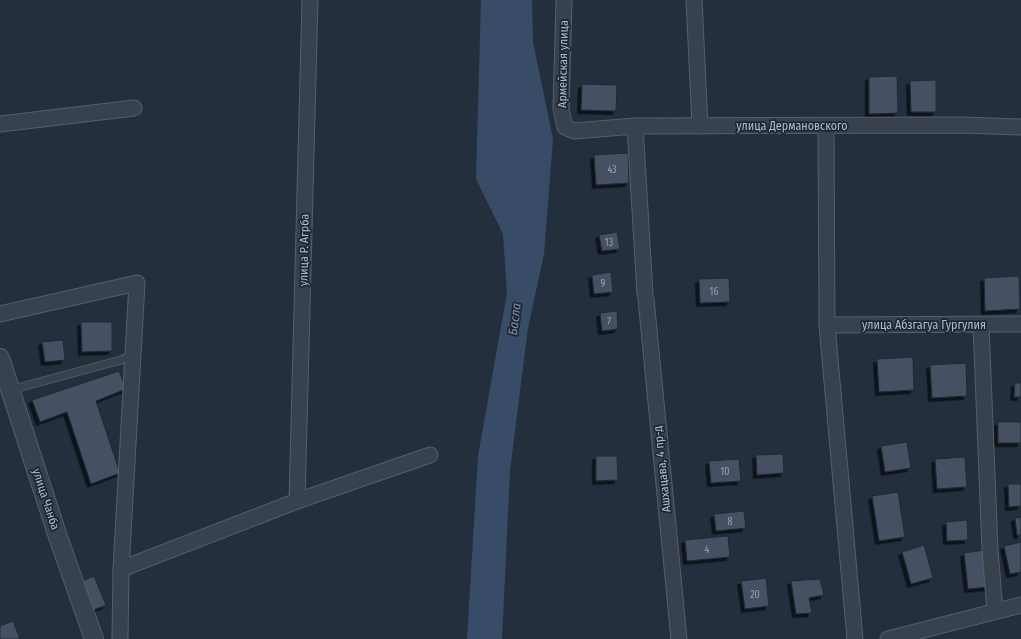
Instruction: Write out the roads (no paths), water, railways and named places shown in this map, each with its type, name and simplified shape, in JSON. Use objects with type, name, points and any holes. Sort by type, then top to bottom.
[{"type":"street","name":"улица Р. Агрба","points":[[297,501],[310,0]]},
{"type":"street","name":"Армейская улица","points":[[564,0],[561,109],[565,127]]},
{"type":"street","points":[[694,0],[700,126]]},
{"type":"street","points":[[0,124],[134,108]]},
{"type":"street","name":"улица Дермановского","points":[[565,127],[574,131],[635,126],[964,125],[1021,127]]},
{"type":"street","name":"Ашхацава, 4 пр-д","points":[[635,126],[646,297],[679,639]]},
{"type":"street","points":[[826,126],[828,325],[855,639]]},
{"type":"street","points":[[0,314],[137,283],[121,568],[120,639]]},
{"type":"street","points":[[981,324],[990,550],[995,611]]},
{"type":"street","name":"улица Абзгагуа Гургулия","points":[[828,325],[1021,324]]},
{"type":"street","name":"улица Чанба","points":[[0,358],[57,534],[94,639]]},
{"type":"street","points":[[121,568],[297,501],[430,455]]},
{"type":"street","points":[[888,639],[1021,605]]},
{"type":"lane","points":[[10,391],[121,360],[133,355]]},
{"type":"water","name":"Басла","points":[[481,0],[532,0],[533,42],[553,139],[544,254],[528,328],[510,471],[502,639],[467,639],[478,456],[507,293],[503,234],[476,179]]}]
